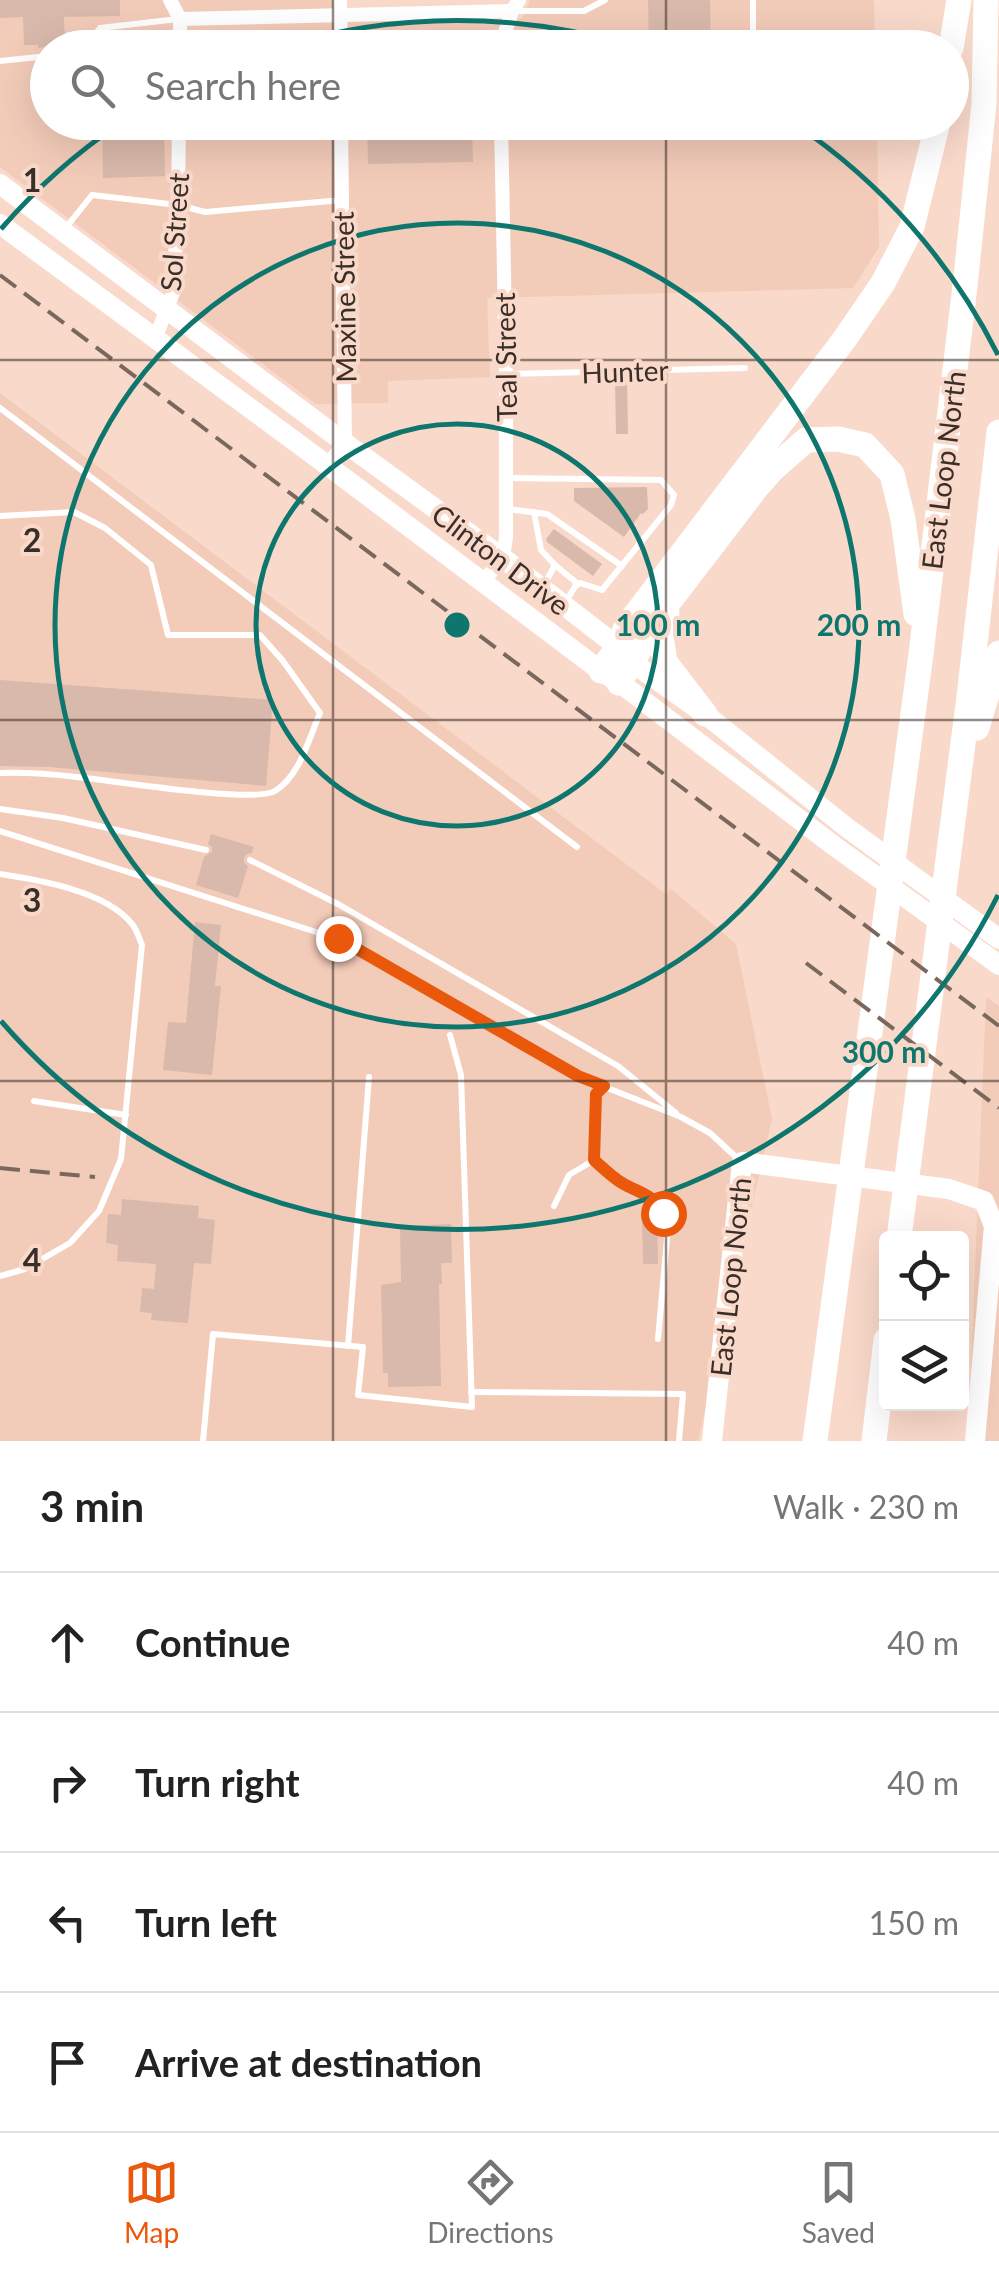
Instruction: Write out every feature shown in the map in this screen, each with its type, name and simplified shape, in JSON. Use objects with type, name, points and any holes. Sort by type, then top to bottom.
[{"type":"highway","points":[[954,30],[959,0]]},
{"type":"highway","name":"East Loop North","points":[[816,1441],[921,654],[965,286],[984,104],[986,0]]},
{"type":"highway","points":[[618,666],[626,627],[884,283],[912,227],[934,140]]},
{"type":"highway","name":"East Loop North","points":[[900,1231],[999,432]]},
{"type":"highway","points":[[618,666],[774,468],[806,440],[838,440],[865,446],[892,474],[903,520],[921,654]]},
{"type":"highway","points":[[670,602],[661,636],[666,662],[704,714]]},
{"type":"highway","points":[[952,814],[999,653]]},
{"type":"highway","points":[[874,1441],[879,1399]]},
{"type":"main road","name":"Clinton Drive","points":[[0,184],[503,558],[563,605],[618,666],[833,845],[999,965]]},
{"type":"main road","name":"Clinton Drive","points":[[0,224],[482,583],[704,714],[846,826],[992,933]]},
{"type":"main road","name":"East Loop North","points":[[712,1441],[742,1162],[949,1189],[984,1202],[994,1226],[975,1441]]},
{"type":"street","points":[[170,0],[180,19],[180,30]]},
{"type":"street","points":[[180,19],[340,7],[516,5],[507,30]]},
{"type":"street","name":"Sol Street","points":[[155,339],[173,293],[179,140]]},
{"type":"street","name":"Maxine Street","points":[[342,140],[346,443]]},
{"type":"street","name":"Teal Street","points":[[501,140],[506,374],[503,558]]},
{"type":"street","points":[[326,464],[346,443]]},
{"type":"street","points":[[482,583],[503,558]]},
{"type":"lane","points":[[516,5],[584,11],[605,0]]},
{"type":"lane","points":[[753,0],[753,30]]},
{"type":"lane","points":[[98,30],[180,19]]},
{"type":"lane","points":[[0,60],[30,58]]},
{"type":"lane","points":[[64,231],[92,194],[205,212],[342,200]]},
{"type":"lane","name":"Hunter","points":[[506,374],[745,368]]},
{"type":"lane","points":[[0,408],[577,847]]},
{"type":"lane","points":[[506,478],[661,480],[674,496],[671,506],[602,590],[578,584],[541,550],[534,512]]},
{"type":"lane","points":[[506,510],[547,514],[622,566]]},
{"type":"lane","points":[[0,516],[74,512],[105,528],[151,564],[168,635],[260,635],[320,712],[293,774],[273,793],[236,795],[74,776],[0,773]]},
{"type":"lane","points":[[542,589],[555,566]]},
{"type":"lane","points":[[563,605],[578,584]]},
{"type":"lane","points":[[0,809],[63,818],[206,850]]},
{"type":"lane","points":[[0,831],[338,938],[578,1076],[710,1133],[742,1162]]},
{"type":"lane","points":[[250,860],[338,904],[618,1066],[680,1117]]},
{"type":"lane","points":[[0,874],[70,888],[95,898],[130,922],[142,945],[121,1159],[99,1211],[70,1243],[25,1269],[0,1276]]},
{"type":"lane","points":[[203,1441],[213,1334],[363,1347],[358,1395],[472,1407],[461,1075],[450,1035]]},
{"type":"lane","points":[[348,1346],[369,1077]]},
{"type":"lane","points":[[594,1160],[596,1094],[604,1086]]},
{"type":"lane","points":[[34,1101],[126,1115]]},
{"type":"lane","points":[[554,1206],[569,1176],[594,1160]]},
{"type":"lane","points":[[594,1160],[619,1182],[648,1194],[663,1213],[667,1239],[658,1339]]},
{"type":"lane","points":[[471,1392],[683,1394],[679,1441]]},
{"type":"shaded area","points":[[0,0],[333,0],[334,21],[522,19],[530,0],[874,0],[875,30],[30,30],[30,140],[877,140],[879,247],[853,288],[487,298],[490,377],[388,381],[388,403],[316,404],[0,167]]},
{"type":"shaded area","points":[[0,393],[666,894],[671,889],[736,944],[772,1119],[698,1441],[0,1441]]},
{"type":"shaded area","points":[[986,997],[999,1006],[999,1441],[968,1441]]},
{"type":"building","points":[[0,0],[120,0],[120,16],[64,17],[64,30],[30,30],[30,45],[24,45],[23,17],[0,18]]},
{"type":"building","points":[[648,0],[710,0],[711,30],[649,30]]},
{"type":"building","points":[[102,140],[164,140],[165,176],[103,178]]},
{"type":"building","points":[[367,140],[472,140],[473,162],[368,164]]},
{"type":"building","points":[[627,379],[628,434],[616,434],[615,380]]},
{"type":"building","points":[[647,487],[648,509],[624,537],[574,501],[574,488]]},
{"type":"building","points":[[554,529],[602,564],[593,576],[547,542]]},
{"type":"building","points":[[0,680],[273,700],[266,786],[0,766]]},
{"type":"building","points":[[211,834],[254,847],[244,858],[248,866],[238,898],[196,885],[204,857],[212,852],[208,844]]},
{"type":"building","points":[[195,922],[221,925],[215,986],[221,986],[212,1075],[163,1070],[168,1022],[186,1023]]},
{"type":"building","points":[[122,1199],[199,1206],[198,1218],[215,1220],[211,1264],[194,1263],[188,1323],[151,1320],[152,1313],[140,1312],[142,1288],[154,1289],[156,1264],[117,1261],[118,1245],[106,1243],[108,1214],[121,1215]]},
{"type":"building","points":[[642,1219],[657,1219],[658,1264],[643,1264]]},
{"type":"building","points":[[451,1224],[452,1263],[441,1263],[439,1284],[441,1386],[388,1387],[388,1373],[383,1373],[381,1285],[401,1282],[400,1226]]},
{"type":"railway","points":[[0,275],[999,1026]]},
{"type":"railway","points":[[806,963],[999,1108]]},
{"type":"railway","points":[[0,1168],[95,1177]]},
{"type":"route","points":[[338,938],[578,1076],[604,1086],[596,1094],[594,1160],[619,1182],[648,1194],[663,1213]]}]
